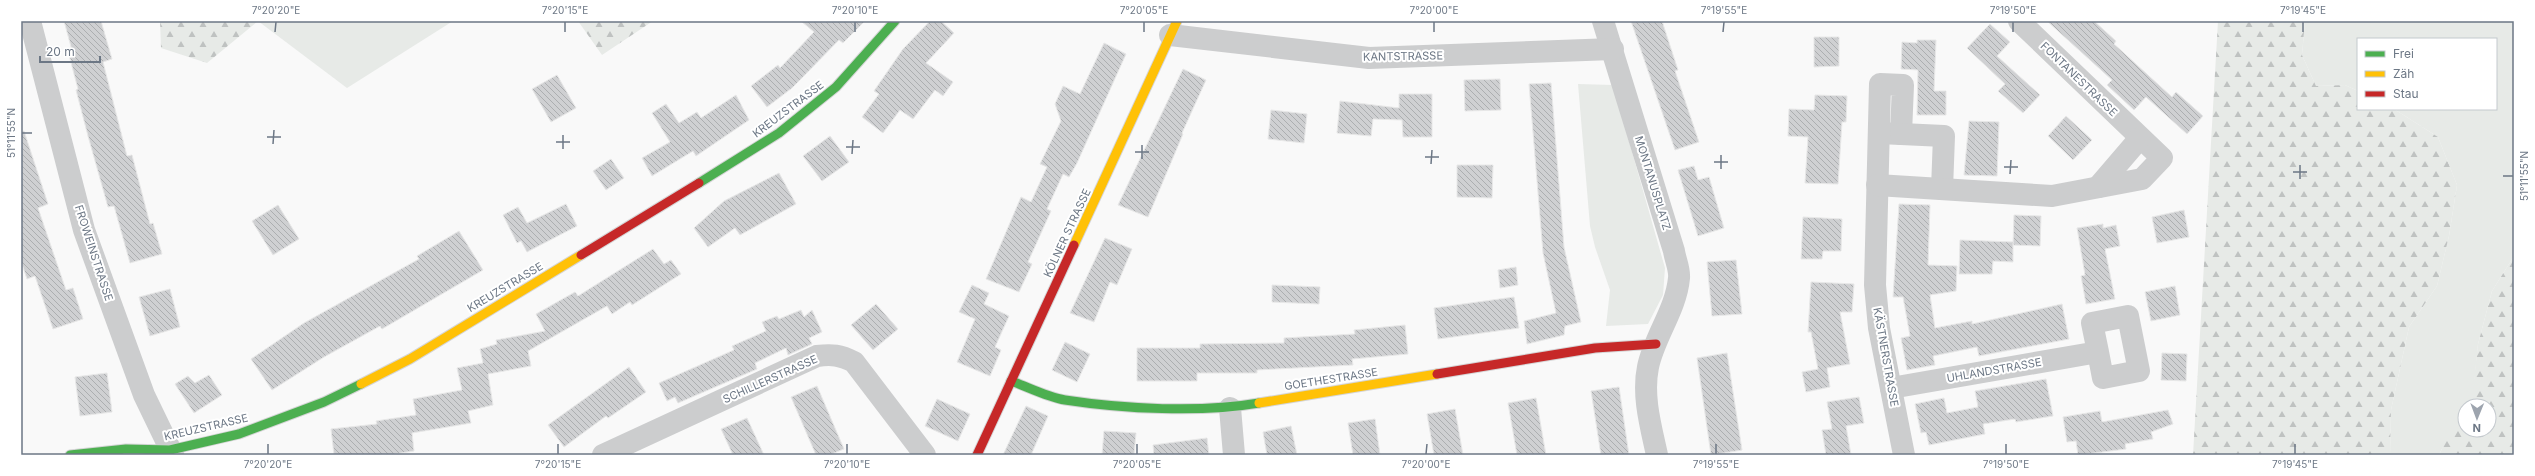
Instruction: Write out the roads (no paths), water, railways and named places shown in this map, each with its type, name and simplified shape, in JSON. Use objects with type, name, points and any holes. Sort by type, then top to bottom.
[{"type":"street","name":"FROWEINSTRASSE","points":[[30,21],[84,230],[144,395],[171,452]]},
{"type":"street","name":"KREUZSTRASSE","points":[[70,455],[126,449],[171,452],[239,434],[324,402],[410,359],[714,175],[780,133],[836,87],[895,21]]},
{"type":"street","name":"MONTANUSPLATZ","points":[[1603,21],[1613,49],[1674,251],[1679,277],[1668,318],[1648,366],[1646,393],[1657,455]]},
{"type":"street","name":"FONTANESTRASSE","points":[[1942,189],[2052,196],[2142,179],[2162,158],[2019,21]]},
{"type":"street","name":"KANTSTRASSE","points":[[1174,28],[1369,58],[1613,49]]},
{"type":"street","name":"KÖLNER STRASSE","points":[[977,455],[1174,28]]},
{"type":"street","name":"KÄSTNERSTRASSE","points":[[1901,134],[1903,85],[1880,84],[1875,285],[1879,328],[1904,455]]},
{"type":"street","points":[[1877,186],[1942,189],[1944,136],[1879,133]]},
{"type":"street","points":[[2098,187],[2140,138]]},
{"type":"street","name":"GOETHESTRASSE","points":[[1011,381],[1064,400],[1158,408],[1230,408],[1595,348],[1656,344]]},
{"type":"street","name":"UHLANDSTRASSE","points":[[1891,388],[2098,352]]},
{"type":"street","name":"SCHILLERSTRASSE","points":[[603,455],[817,356],[832,354],[842,356],[854,362],[925,455]]},
{"type":"street","points":[[1230,408],[1234,455]]}]
